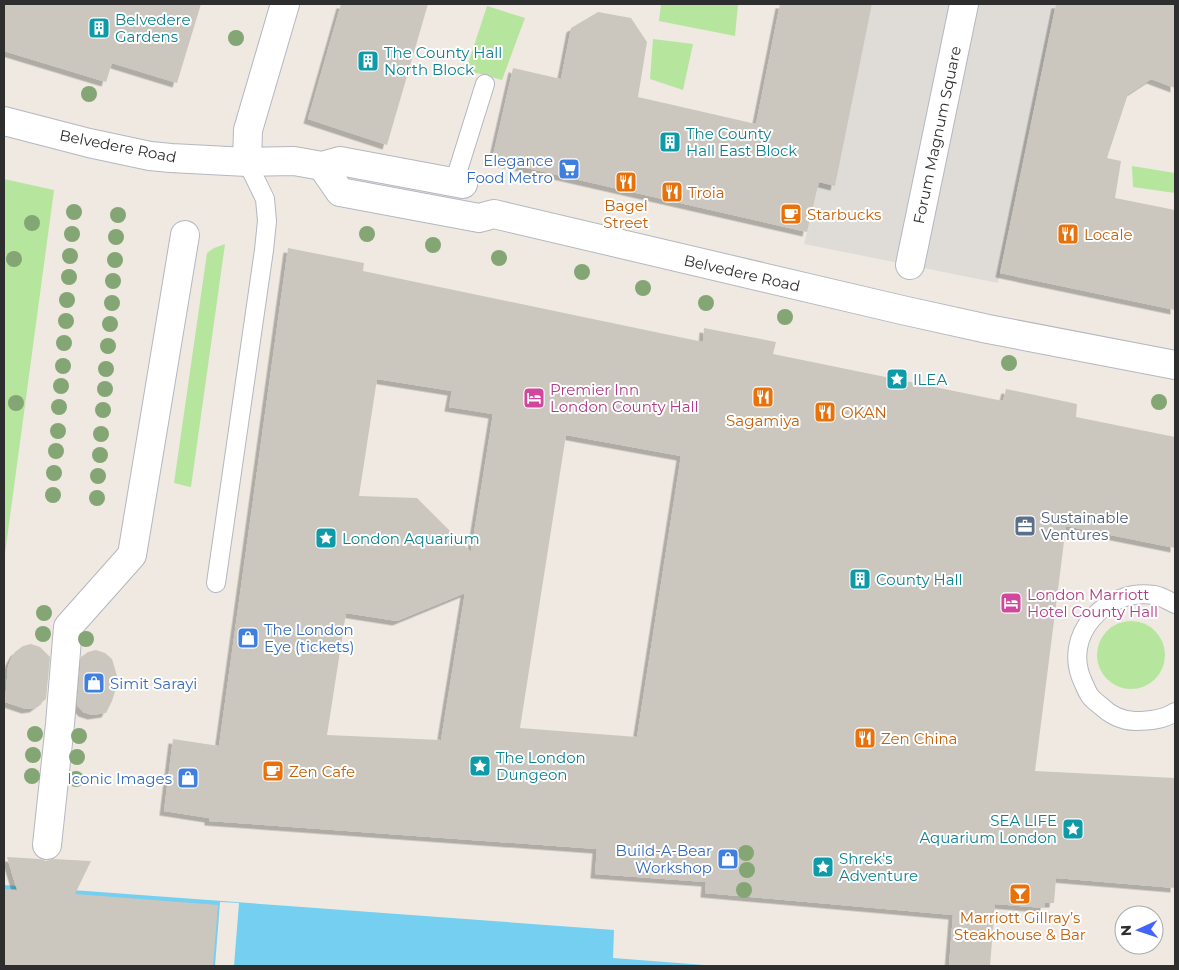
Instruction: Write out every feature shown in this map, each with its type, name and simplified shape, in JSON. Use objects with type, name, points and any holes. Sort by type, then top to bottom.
[{"type":"street","points":[[247,162],[248,130],[285,4]]},
{"type":"street","name":"Forum Magnum Square","points":[[910,265],[964,4]]},
{"type":"street","name":"Belvedere Road","points":[[4,121],[89,143],[150,156],[247,162],[294,161],[322,166],[340,161],[459,184]]},
{"type":"street","name":"Belvedere Road","points":[[322,166],[340,192],[479,218],[494,214],[866,302],[988,329],[1175,365]]},
{"type":"street","points":[[47,846],[68,627],[132,555],[186,235]]},
{"type":"lane","points":[[459,184],[485,84]]},
{"type":"lane","points":[[216,583],[267,221],[265,198],[247,162]]},
{"type":"lane","points":[[1175,604],[1155,595],[1125,596],[1105,605],[1090,620],[1086,627],[1080,640],[1077,662],[1080,675],[1089,695],[1108,712],[1128,721],[1152,721],[1175,712]]},
{"type":"green space","points":[[661,4],[738,4],[735,36],[659,21]]},
{"type":"green space","points":[[487,6],[525,18],[502,80],[466,70]]},
{"type":"green space","points":[[653,39],[693,44],[683,90],[650,79]]},
{"type":"green space","points":[[1132,166],[1175,173],[1175,193],[1133,187]]},
{"type":"green space","points":[[4,179],[54,190],[4,561]]},
{"type":"green space","points":[[225,244],[190,487],[174,483],[207,253]]},
{"type":"green space","points":[[1131,621],[1144,624],[1155,631],[1162,642],[1165,655],[1162,668],[1155,679],[1144,686],[1131,689],[1118,686],[1107,679],[1100,668],[1097,655],[1100,642],[1107,631],[1118,624]]},
{"type":"shaded area","points":[[872,4],[1056,4],[998,283],[804,244],[819,182],[835,185]]},
{"type":"water","points":[[4,885],[614,930],[613,958],[717,966],[4,966]]},
{"type":"pier","points":[[220,902],[239,903],[234,966],[215,966]]},
{"type":"building","name":"Belvedere Gardens","points":[[4,4],[201,4],[177,83],[112,63],[106,82],[4,51]]},
{"type":"building","name":"The County Hall North Block","points":[[341,4],[428,4],[387,145],[308,119]]},
{"type":"building","name":"The County Hall East Block","points":[[780,4],[872,4],[835,186],[819,182],[807,232],[492,160],[513,68],[561,79],[571,28],[598,12],[631,18],[647,42],[638,97],[756,124]]},
{"type":"building","points":[[1056,4],[1175,4],[1175,88],[1151,79],[1128,94],[1107,158],[1121,161],[1115,198],[1175,210],[1175,310],[1000,273]]},
{"type":"building","name":"County Hall","points":[[288,248],[364,263],[363,271],[703,342],[704,328],[776,342],[773,354],[1003,401],[1006,389],[1077,404],[1076,417],[1175,437],[1175,548],[1066,526],[1035,771],[1175,778],[1175,888],[1056,878],[1054,903],[1045,903],[1045,908],[995,904],[990,966],[949,966],[953,915],[705,893],[706,882],[595,874],[597,849],[209,821],[209,818],[164,811],[173,739],[219,746]],"holes":[[[377,379],[452,391],[449,407],[493,414],[471,552],[417,498],[359,496]],[[566,435],[681,456],[637,737],[520,728]],[[465,593],[441,740],[327,735],[346,613],[397,621]]]},
{"type":"building","points":[[31,644],[40,647],[50,657],[46,699],[34,708],[26,709],[5,702],[8,667],[11,659],[15,652],[23,646]]},
{"type":"building","name":"Simit Sarayi","points":[[96,650],[105,653],[112,659],[117,676],[117,685],[106,713],[92,715],[83,712],[77,705],[81,657],[88,652]]},
{"type":"building","points":[[7,857],[46,861],[53,859],[91,861],[75,894],[218,905],[213,966],[4,966],[4,889],[17,890]]},
{"type":"place","name":"Belvedere Gardens","points":[[99,28]]},
{"type":"place","name":"The County Hall North Block","points":[[368,61]]},
{"type":"place","name":"The County Hall East Block","points":[[670,142]]},
{"type":"place","name":"Elegance Food Metro","points":[[569,169]]},
{"type":"place","name":"Bagel Street","points":[[626,182]]},
{"type":"place","name":"Troia","points":[[672,192]]},
{"type":"place","name":"Starbucks","points":[[791,214]]},
{"type":"place","name":"Locale","points":[[1068,234]]},
{"type":"place","name":"ILEA","points":[[897,379]]},
{"type":"place","name":"Sagamiya","points":[[763,397]]},
{"type":"place","name":"Premier Inn London County Hall","points":[[534,398]]},
{"type":"place","name":"OKAN","points":[[825,412]]},
{"type":"place","name":"Sustainable Ventures","points":[[1025,526]]},
{"type":"place","name":"London Aquarium","points":[[326,538]]},
{"type":"place","name":"County Hall","points":[[860,579]]},
{"type":"place","name":"London Marriott Hotel County Hall","points":[[1011,603]]},
{"type":"place","name":"The London Eye (tickets)","points":[[248,638]]},
{"type":"place","name":"Simit Sarayi","points":[[94,683]]},
{"type":"place","name":"Zen China","points":[[865,738]]},
{"type":"place","name":"The London Dungeon","points":[[480,766]]},
{"type":"place","name":"Zen Cafe","points":[[273,771]]},
{"type":"place","name":"Iconic Images","points":[[188,778]]},
{"type":"place","name":"SEA LIFE Aquarium London","points":[[1073,829]]},
{"type":"place","name":"Build-A-Bear Workshop","points":[[728,859]]},
{"type":"place","name":"Shrek's Adventure","points":[[823,867]]},
{"type":"place","name":"Marriott Gillray’s Steakhouse & Bar","points":[[1020,894]]}]
